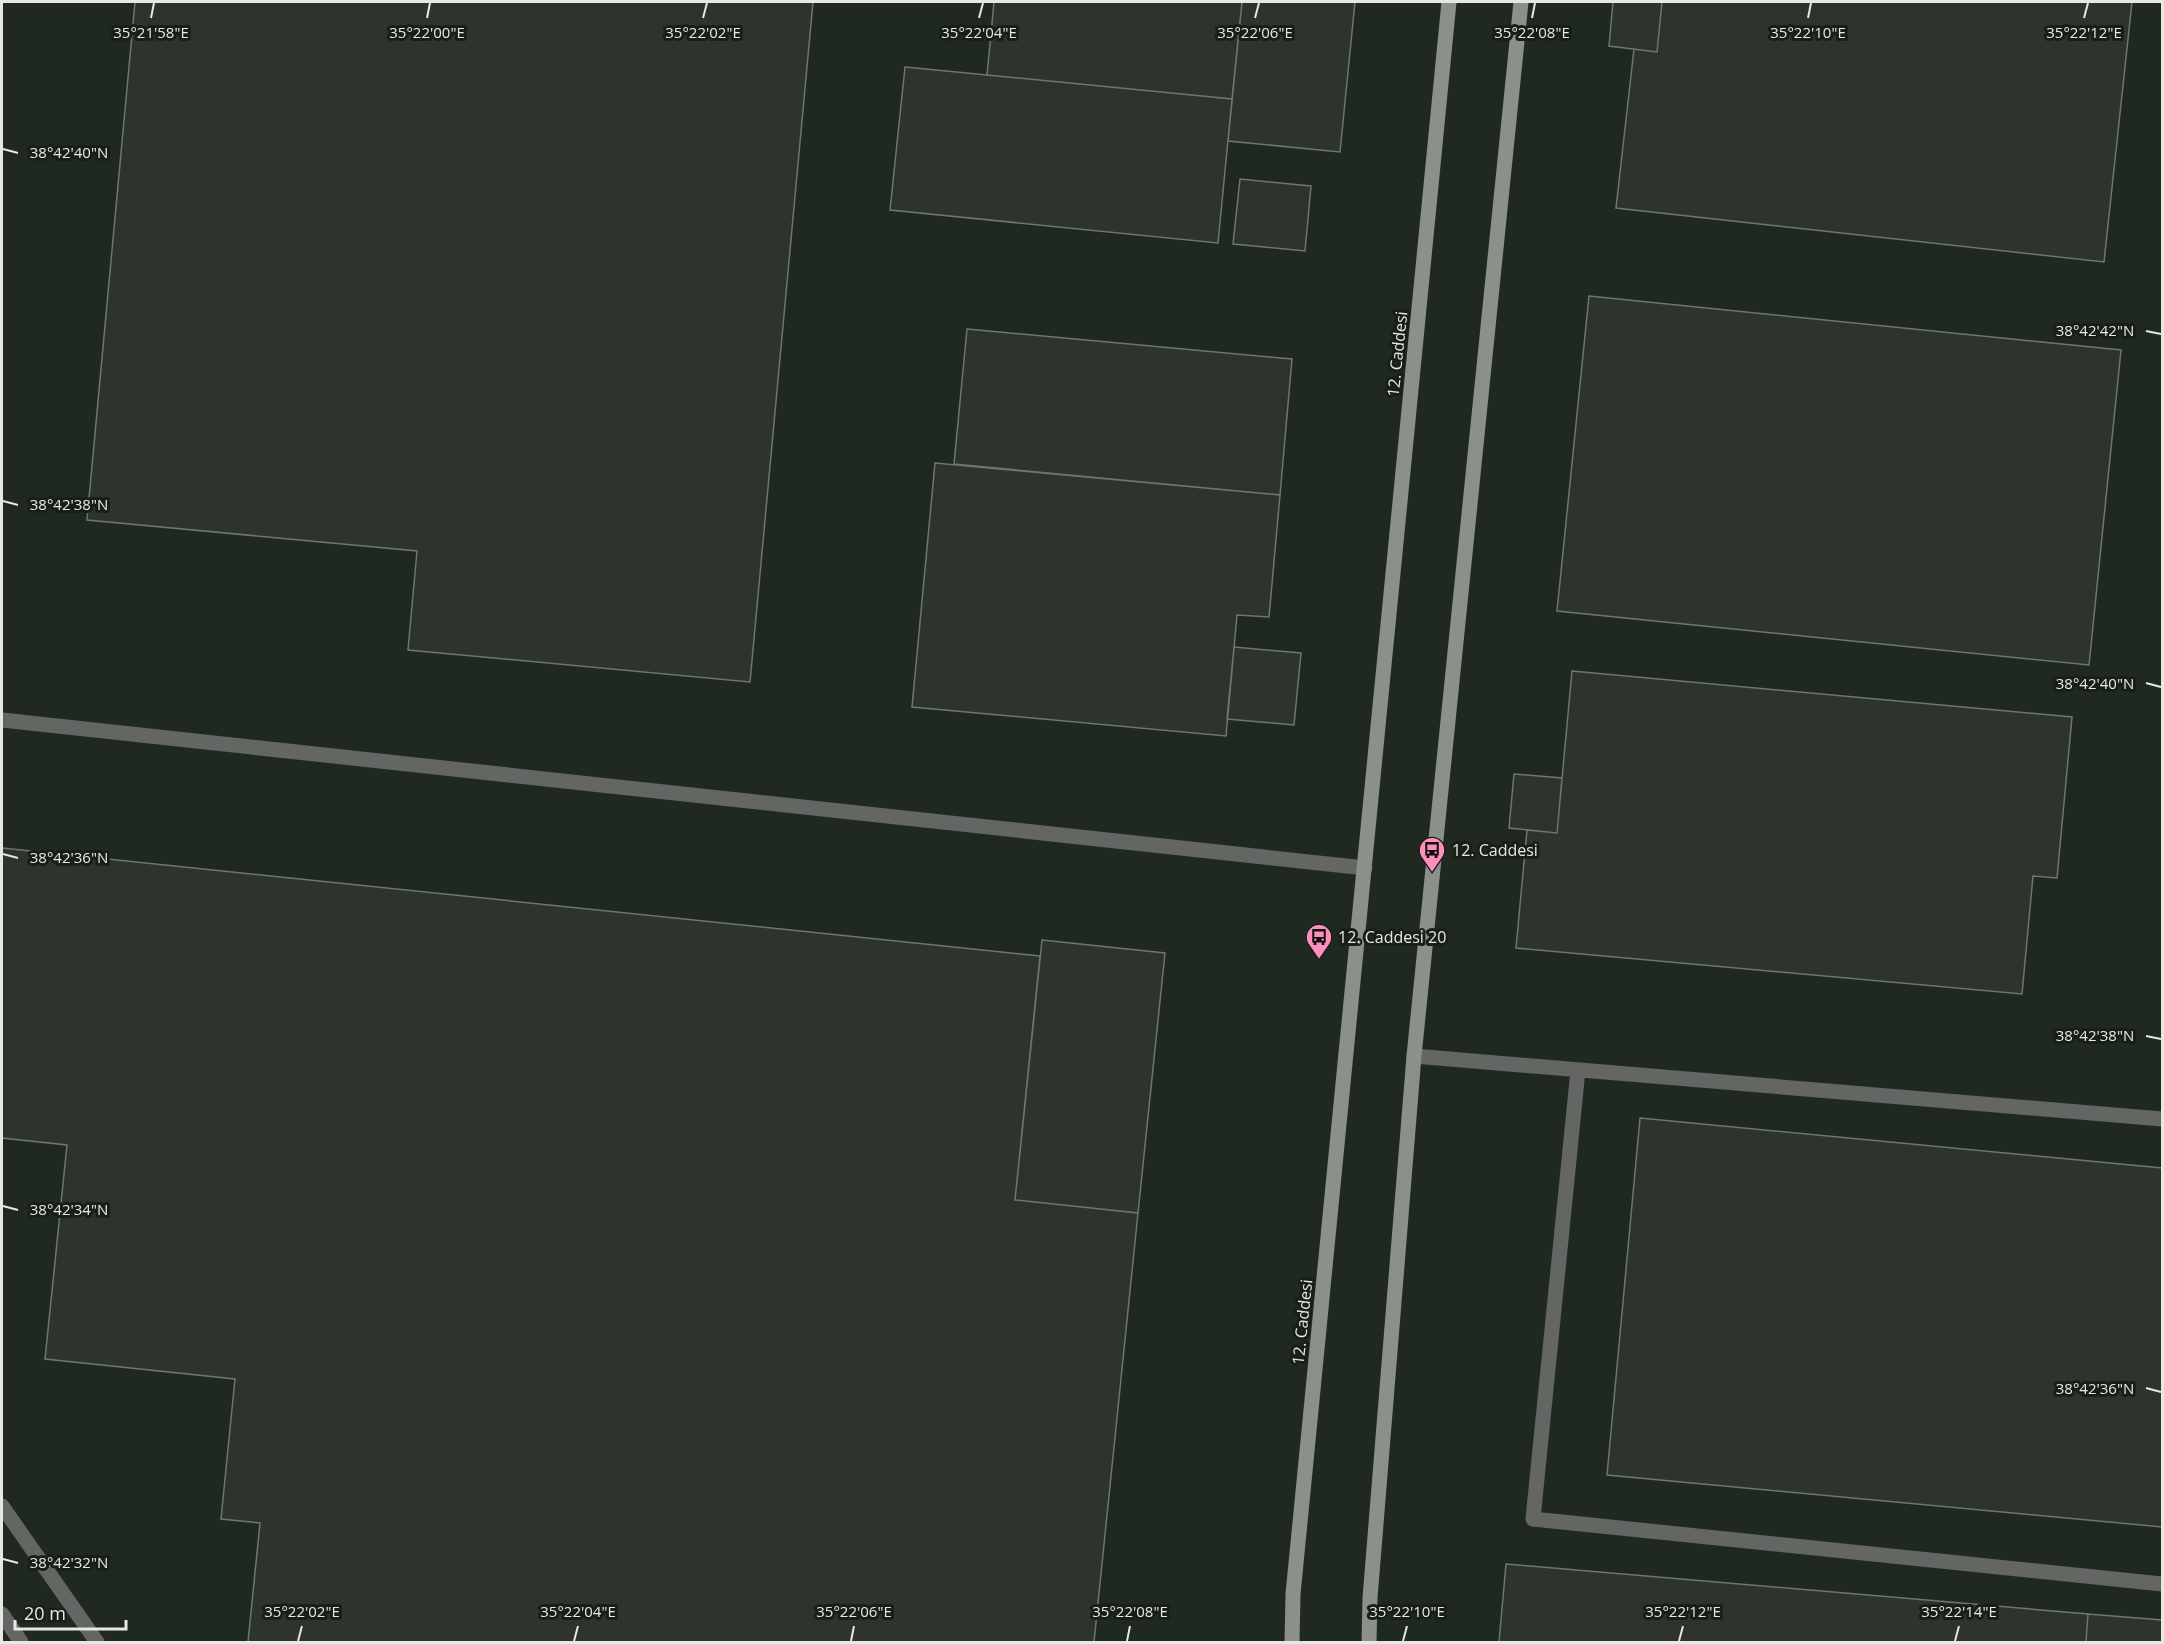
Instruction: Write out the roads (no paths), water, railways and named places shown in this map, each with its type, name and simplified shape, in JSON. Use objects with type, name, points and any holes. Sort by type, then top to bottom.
[{"type":"street","name":"12. Caddesi","points":[[1292,1642],[1293,1594],[1449,2]]},
{"type":"street","points":[[1369,1642],[1370,1598],[1413,1056],[1521,2]]},
{"type":"street","points":[[2,720],[1365,868]]},
{"type":"street","points":[[1413,1056],[2163,1119]]},
{"type":"street","points":[[1578,1070],[1533,1519],[2163,1584]]},
{"type":"street","points":[[2,1506],[97,1642]]},
{"type":"street","points":[[2,1614],[21,1642]]},
{"type":"place","name":"12. Caddesi","points":[[1432,873]]},
{"type":"place","name":"12. Caddesi 20","points":[[1319,960]]}]
